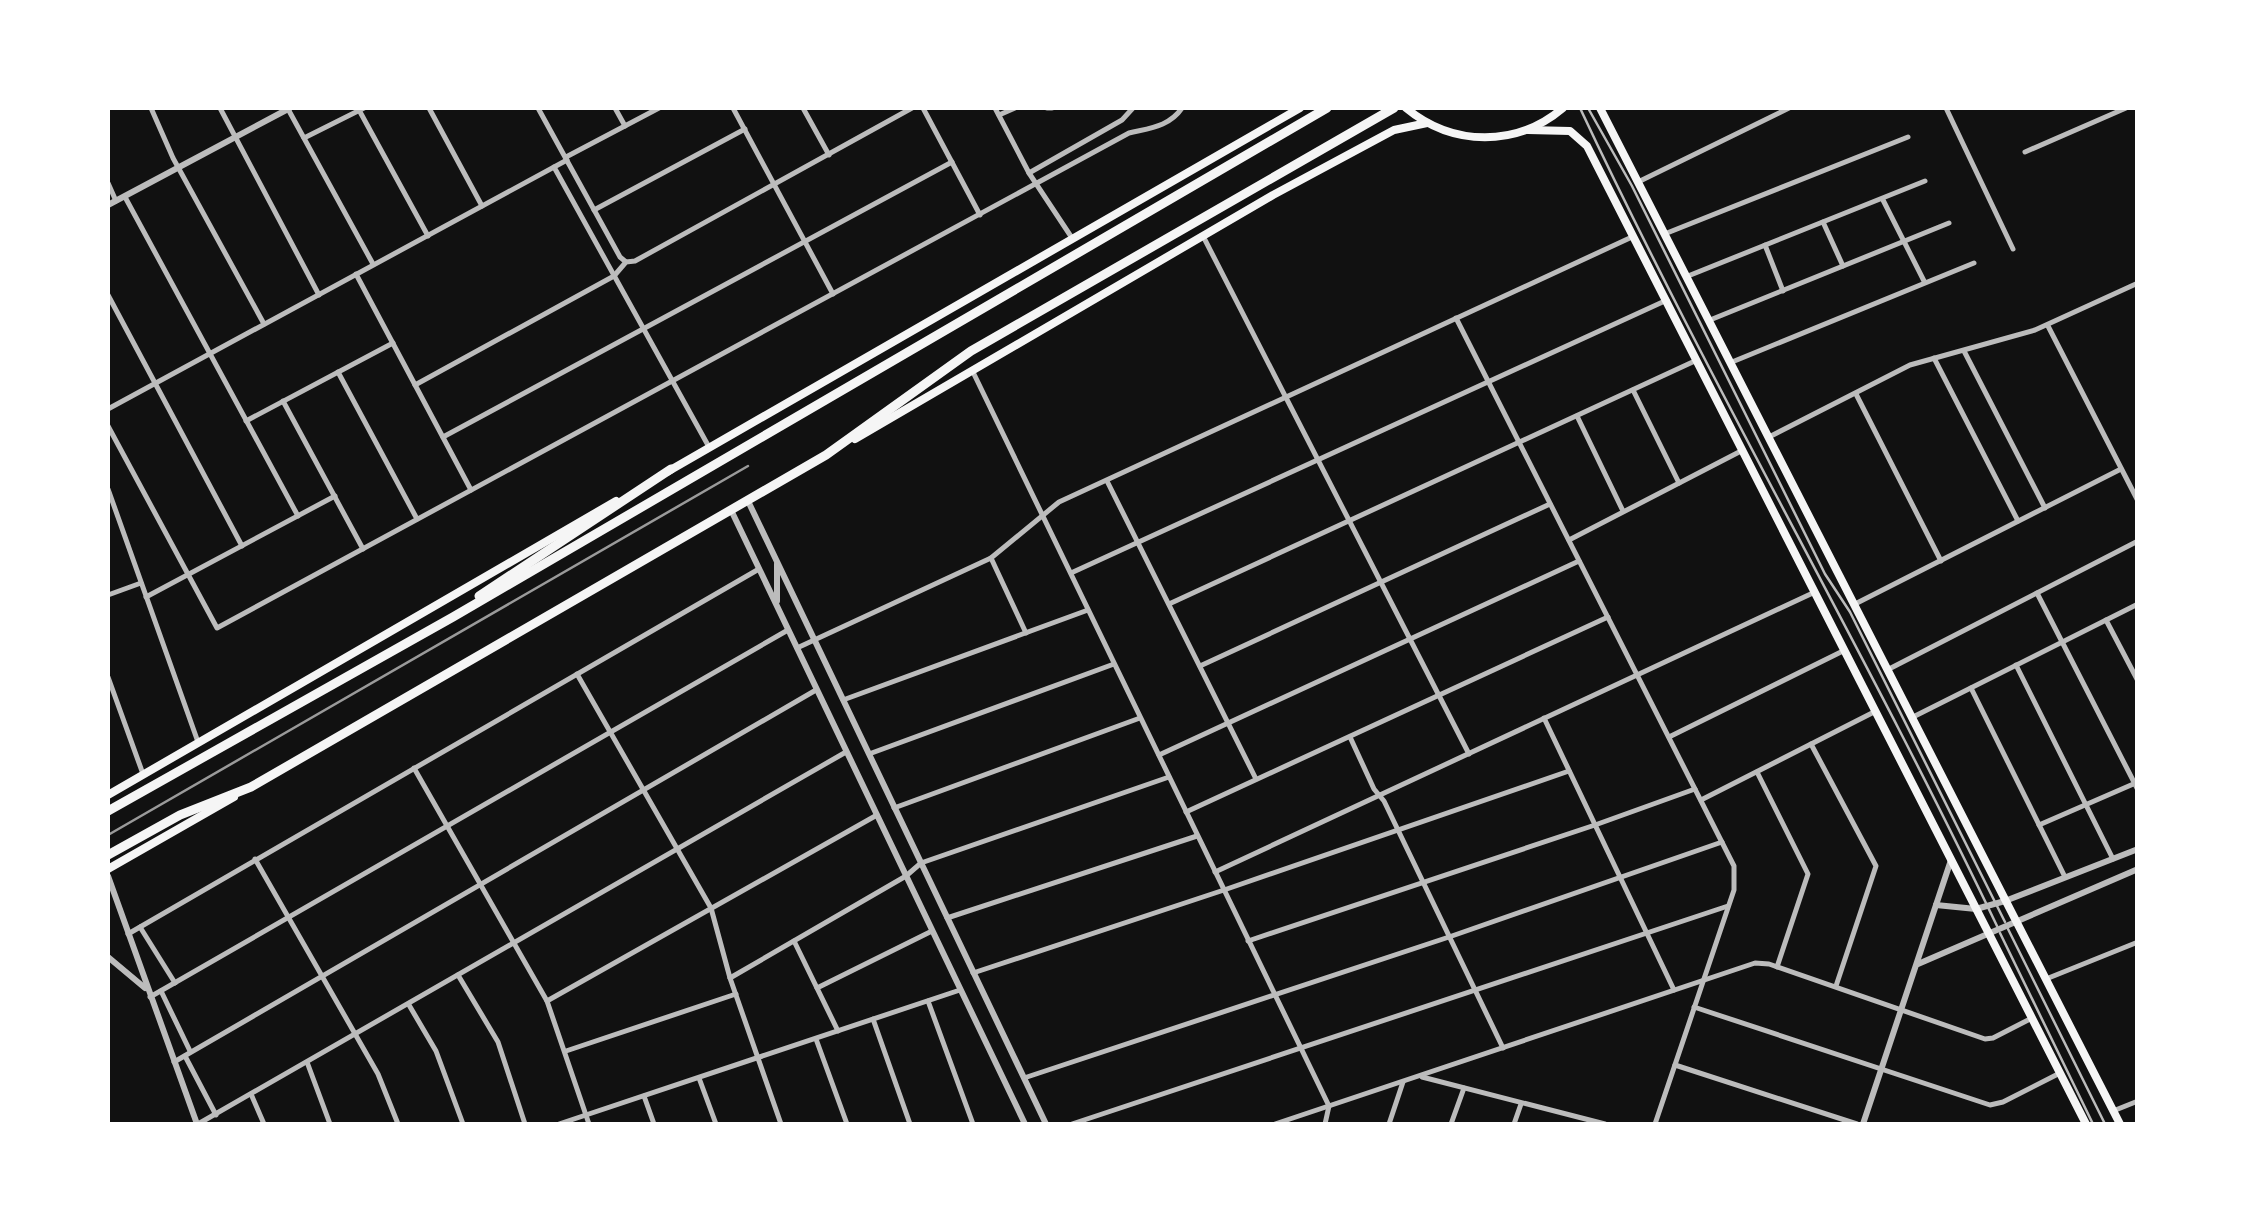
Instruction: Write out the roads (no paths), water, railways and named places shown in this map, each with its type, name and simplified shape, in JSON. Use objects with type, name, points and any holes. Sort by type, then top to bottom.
[{"type":"highway","points":[[108,811],[454,616],[1326,108]]},
{"type":"highway","points":[[108,855],[180,816],[252,787],[826,455],[971,352],[1394,108]]},
{"type":"highway","points":[[454,616],[510,573],[671,469]]},
{"type":"main road","points":[[108,794],[1300,108]]},
{"type":"main road","points":[[1406,108],[1427,123],[1452,133],[1484,138],[1528,130],[1564,129],[1582,140],[1635,235],[1976,909],[2090,1124]]},
{"type":"main road","points":[[1528,130],[1563,108]]},
{"type":"main road","points":[[1600,108],[1914,717],[1996,903],[2016,920],[2120,1124]]},
{"type":"main road","points":[[826,455],[1203,235],[1394,130],[1427,123]]},
{"type":"main road","points":[[108,873],[252,787]]},
{"type":"street","points":[[151,108],[264,324]]},
{"type":"street","points":[[220,108],[319,294]]},
{"type":"street","points":[[108,182],[112,203],[289,108],[373,265]]},
{"type":"street","points":[[429,108],[482,206]]},
{"type":"street","points":[[538,108],[626,262]]},
{"type":"street","points":[[615,108],[624,126]]},
{"type":"street","points":[[108,409],[659,108]]},
{"type":"street","points":[[733,108],[833,294]]},
{"type":"street","points":[[805,108],[829,155]]},
{"type":"street","points":[[415,385],[614,276],[626,262],[635,261],[912,108]]},
{"type":"street","points":[[923,108],[980,214]]},
{"type":"street","points":[[995,108],[1029,173],[1072,239]]},
{"type":"street","points":[[999,116],[1015,108]]},
{"type":"street","points":[[1029,173],[1120,122],[1133,108]]},
{"type":"street","points":[[108,426],[216,628],[1131,132],[1153,129],[1182,108]]},
{"type":"street","points":[[1638,182],[1789,108]]},
{"type":"street","points":[[1946,108],[2013,249]]},
{"type":"street","points":[[2025,152],[2126,108]]},
{"type":"street","points":[[304,138],[362,109],[428,236]]},
{"type":"street","points":[[594,210],[745,129]]},
{"type":"street","points":[[1667,234],[1908,137]]},
{"type":"street","points":[[443,437],[952,162]]},
{"type":"street","points":[[554,167],[709,447]]},
{"type":"street","points":[[1688,276],[1925,181]]},
{"type":"street","points":[[125,197],[298,516]]},
{"type":"street","points":[[1883,200],[1924,282]]},
{"type":"street","points":[[1824,222],[1843,266]]},
{"type":"street","points":[[1710,320],[1950,223]]},
{"type":"street","points":[[1203,235],[1469,754]]},
{"type":"street","points":[[797,648],[992,558],[1054,505],[1635,235]]},
{"type":"street","points":[[1765,245],[1783,290]]},
{"type":"street","points":[[1732,362],[1974,264]]},
{"type":"street","points":[[356,274],[471,490]]},
{"type":"street","points":[[1770,437],[1900,370],[2047,325],[2138,283]]},
{"type":"street","points":[[108,295],[242,546]]},
{"type":"street","points":[[1070,574],[1668,300]]},
{"type":"street","points":[[1456,318],[1736,875],[1657,1124]]},
{"type":"street","points":[[2047,325],[2138,501]]},
{"type":"street","points":[[246,421],[393,343]]},
{"type":"street","points":[[1964,350],[2044,508]]},
{"type":"street","points":[[1934,358],[2018,522]]},
{"type":"street","points":[[1169,604],[1698,360]]},
{"type":"street","points":[[972,369],[1328,1106],[1325,1124]]},
{"type":"street","points":[[338,372],[417,520]]},
{"type":"street","points":[[1633,390],[1679,483]]},
{"type":"street","points":[[1855,394],[1942,561]]},
{"type":"street","points":[[283,402],[363,548]]},
{"type":"street","points":[[1576,416],[1623,512]]},
{"type":"street","points":[[1568,540],[1744,450]]},
{"type":"street","points":[[1856,604],[2121,469]]},
{"type":"street","points":[[1108,480],[1256,779]]},
{"type":"street","points":[[108,489],[198,742]]},
{"type":"street","points":[[146,597],[335,496]]},
{"type":"street","points":[[748,500],[1046,1124]]},
{"type":"street","points":[[1200,666],[1550,504]]},
{"type":"street","points":[[731,510],[1025,1124]]},
{"type":"street","points":[[1889,669],[2138,541]]},
{"type":"street","points":[[992,558],[1026,633]]},
{"type":"street","points":[[1158,755],[1580,561]]},
{"type":"street","points":[[777,562],[778,607]]},
{"type":"street","points":[[128,934],[759,569]]},
{"type":"street","points":[[108,595],[141,583]]},
{"type":"street","points":[[1215,872],[1815,592]]},
{"type":"street","points":[[2037,592],[2136,785],[2039,825]]},
{"type":"street","points":[[1914,717],[2138,604]]},
{"type":"street","points":[[843,700],[1088,610]]},
{"type":"street","points":[[1186,812],[1608,617]]},
{"type":"street","points":[[2106,620],[2138,681]]},
{"type":"street","points":[[149,994],[161,991],[788,630]]},
{"type":"street","points":[[1669,738],[1845,650]]},
{"type":"street","points":[[869,754],[1114,664]]},
{"type":"street","points":[[2016,665],[2114,858]]},
{"type":"street","points":[[576,674],[711,908],[730,978],[781,1124]]},
{"type":"street","points":[[108,677],[142,774]]},
{"type":"street","points":[[1971,688],[2066,878]]},
{"type":"street","points":[[174,1062],[817,690]]},
{"type":"street","points":[[1701,800],[1876,711]]},
{"type":"street","points":[[894,808],[1140,718]]},
{"type":"street","points":[[1544,718],[1674,990]]},
{"type":"street","points":[[1350,736],[1503,1048]]},
{"type":"street","points":[[1811,744],[1876,866],[1836,986]]},
{"type":"street","points":[[108,873],[198,1124],[846,752]]},
{"type":"street","points":[[414,768],[547,1001],[589,1124]]},
{"type":"street","points":[[974,973],[1569,771]]},
{"type":"street","points":[[1757,772],[1808,874],[1777,966]]},
{"type":"street","points":[[730,978],[906,876],[921,863],[1169,777]]},
{"type":"street","points":[[1248,941],[1695,788]]},
{"type":"street","points":[[547,1001],[876,814]]},
{"type":"street","points":[[947,918],[1198,836]]},
{"type":"street","points":[[1024,1078],[1722,842]]},
{"type":"street","points":[[1936,904],[1976,909],[2138,849]]},
{"type":"street","points":[[255,860],[356,1034],[384,1086],[398,1124]]},
{"type":"street","points":[[1675,1065],[1860,1124],[1951,860]]},
{"type":"street","points":[[1916,965],[2138,870]]},
{"type":"street","points":[[108,906],[119,908]]},
{"type":"street","points":[[1072,1124],[1728,906]]},
{"type":"street","points":[[140,927],[174,983]]},
{"type":"street","points":[[816,988],[932,931]]},
{"type":"street","points":[[794,941],[838,1031]]},
{"type":"street","points":[[2046,978],[2136,944]]},
{"type":"street","points":[[108,957],[149,994]]},
{"type":"street","points":[[1274,1124],[1755,964],[1777,966],[1985,1039],[2032,1018]]},
{"type":"street","points":[[458,975],[498,1042],[525,1124]]},
{"type":"street","points":[[559,1124],[960,990]]},
{"type":"street","points":[[161,991],[216,1114]]},
{"type":"street","points":[[566,1051],[736,994]]},
{"type":"street","points":[[928,1001],[972,1124]]},
{"type":"street","points":[[408,1004],[436,1051],[462,1124]]},
{"type":"street","points":[[1694,1007],[1990,1105],[2060,1073]]},
{"type":"street","points":[[873,1020],[910,1124]]},
{"type":"street","points":[[816,1038],[846,1124]]},
{"type":"street","points":[[307,1062],[330,1124]]},
{"type":"street","points":[[1419,1076],[1578,1121],[1604,1124]]},
{"type":"street","points":[[699,1078],[716,1124]]},
{"type":"street","points":[[1389,1124],[1403,1082]]},
{"type":"street","points":[[1452,1124],[1464,1088]]},
{"type":"street","points":[[251,1094],[264,1124]]},
{"type":"street","points":[[644,1096],[654,1124]]},
{"type":"street","points":[[2113,1111],[2138,1101]]},
{"type":"street","points":[[1514,1124],[1521,1102]]},
{"type":"lane","points":[[1580,108],[1804,554],[1996,903],[2002,926],[2105,1124]]},
{"type":"lane","points":[[1588,108],[1632,186],[1825,574],[1850,612],[1996,903],[2002,926],[2090,1124]]},
{"type":"railway","points":[[108,835],[748,466]]}]
